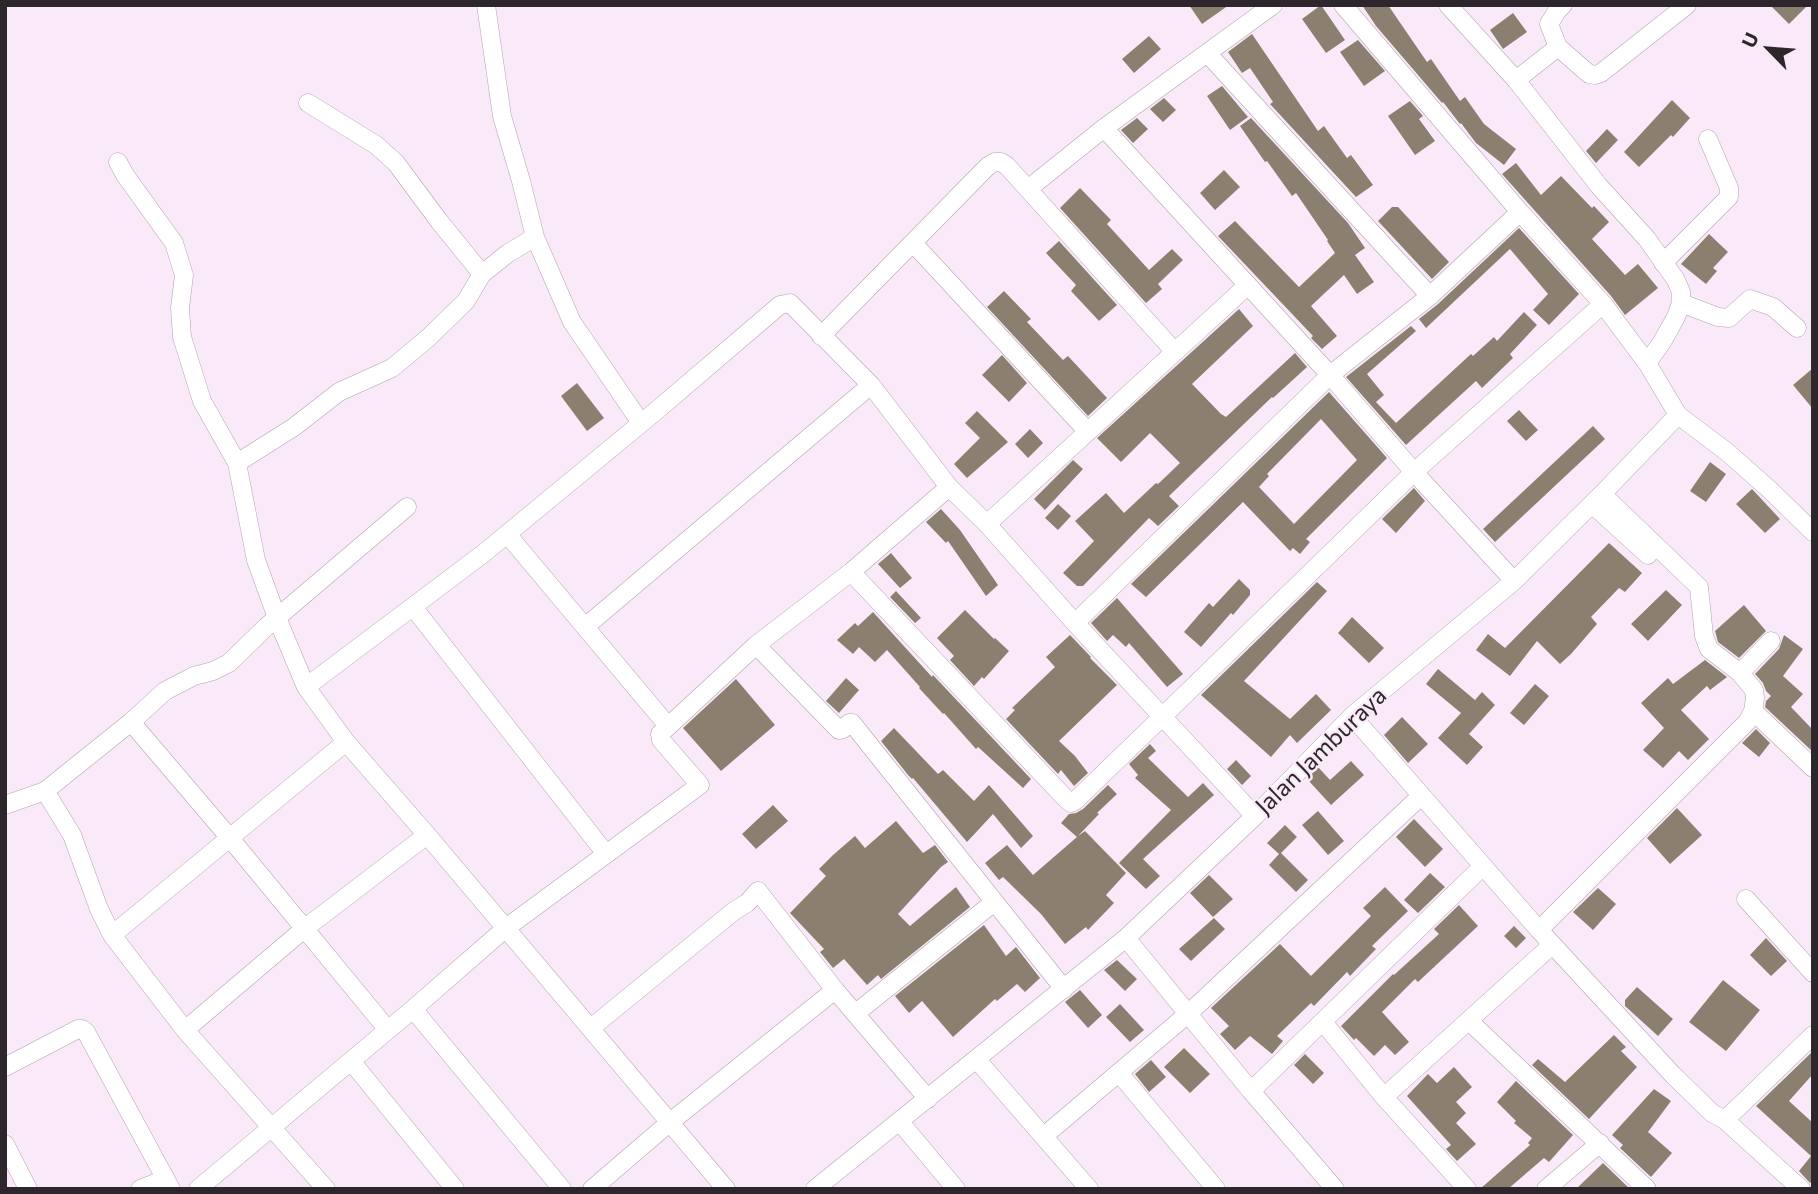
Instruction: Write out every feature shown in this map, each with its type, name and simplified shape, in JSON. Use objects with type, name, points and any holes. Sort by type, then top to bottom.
[{"type":"street","points":[[486,5],[502,116],[535,237],[572,322],[641,423]]},
{"type":"street","points":[[1028,189],[1104,128],[1273,5]]},
{"type":"street","points":[[1343,5],[1520,212],[1603,304],[1647,363],[1678,415],[1727,452],[1813,532]]},
{"type":"street","points":[[1448,5],[1516,79],[1599,186],[1647,239],[1676,280],[1681,292],[1681,303],[1662,342],[1647,363]]},
{"type":"street","points":[[1563,5],[1549,24],[1558,47],[1589,74],[1595,75],[1687,5]]},
{"type":"street","points":[[1516,79],[1558,47]]},
{"type":"street","points":[[1207,53],[1430,296]]},
{"type":"street","points":[[309,103],[376,145],[396,163],[482,274]]},
{"type":"street","points":[[1104,128],[1331,375],[1414,472],[1514,581]]},
{"type":"street","points":[[1663,263],[1729,197],[1729,188],[1708,139]]},
{"type":"street","points":[[118,162],[125,176],[174,243],[184,275],[180,308],[182,337],[202,401],[237,463],[257,560],[277,618],[306,687],[346,742],[726,1189]]},
{"type":"street","points":[[821,336],[988,166],[1001,162],[1175,352]]},
{"type":"street","points":[[1075,623],[1331,375],[1430,296],[1520,212]]},
{"type":"street","points":[[237,463],[294,427],[339,391],[392,368],[466,301],[482,274],[535,237]]},
{"type":"street","points":[[913,243],[1088,432]]},
{"type":"street","points":[[987,524],[1248,285]]},
{"type":"street","points":[[1681,303],[1718,317],[1729,318],[1750,299],[1773,307],[1797,328]]},
{"type":"street","points":[[306,687],[507,534],[780,305],[790,303],[871,385],[949,487],[987,524],[1075,623],[1255,816]]},
{"type":"street","points":[[850,572],[1071,803],[1414,472],[1603,304]]},
{"type":"street","points":[[585,627],[871,385]]},
{"type":"street","name":"Jalan Jamburaya","points":[[818,1188],[1126,938],[1255,816],[1352,716],[1514,581],[1678,415]]},
{"type":"street","points":[[198,1189],[506,928],[700,785],[661,740],[660,734],[756,645],[850,572],[949,487]]},
{"type":"street","points":[[1539,930],[1747,722],[1753,711],[1755,698],[1754,690],[1740,673],[1709,649],[1704,636],[1700,596],[1689,592],[1597,499]]},
{"type":"street","points":[[5,805],[45,791],[165,691],[194,676],[214,671],[229,663],[277,618],[407,507]]},
{"type":"street","points":[[507,534],[668,726]]},
{"type":"street","points":[[413,607],[606,854]]},
{"type":"street","points":[[1740,673],[1771,640]]},
{"type":"street","points":[[756,645],[839,730],[852,723],[1063,989]]},
{"type":"street","points":[[1753,711],[1813,768]]},
{"type":"street","points":[[1352,716],[1552,945],[1673,1076],[1801,1189]]},
{"type":"street","points":[[131,722],[388,1030]]},
{"type":"street","points":[[112,934],[346,742]]},
{"type":"street","points":[[45,791],[72,835],[94,896],[112,934],[186,1030],[326,1189]]},
{"type":"street","points":[[1044,1136],[1189,1013],[1421,796]]},
{"type":"street","points":[[186,1030],[304,929],[427,835]]},
{"type":"street","points":[[1251,1091],[1483,866]]},
{"type":"street","points":[[591,1028],[747,903],[758,891],[835,989],[928,1099]]},
{"type":"street","points":[[1746,899],[1813,973]]},
{"type":"street","points":[[856,1013],[993,902]]},
{"type":"street","points":[[1126,938],[1335,1189]]},
{"type":"street","points":[[1384,1097],[1552,945]]},
{"type":"street","points":[[592,1189],[835,989]]},
{"type":"street","points":[[413,1009],[562,1189]]},
{"type":"street","points":[[1469,1021],[1647,1189]]},
{"type":"street","points":[[1323,1023],[1384,1097],[1467,1189]]},
{"type":"street","points":[[5,1067],[78,1028],[86,1032],[168,1184],[140,1189]]},
{"type":"street","points":[[1725,1120],[1813,1035]]},
{"type":"street","points":[[977,1060],[1089,1189]]},
{"type":"street","points":[[351,1061],[455,1189]]},
{"type":"street","points":[[1119,1073],[1216,1189]]},
{"type":"street","points":[[900,1122],[956,1189]]},
{"type":"street","points":[[1546,1189],[1600,1143]]},
{"type":"street","points":[[5,1144],[28,1189]]},
{"type":"building","points":[[1189,5],[1229,5],[1202,24]]},
{"type":"building","points":[[1321,5],[1345,40],[1326,53],[1302,19]]},
{"type":"building","points":[[1362,5],[1388,5],[1427,62],[1431,59],[1460,101],[1465,97],[1484,124],[1516,149],[1504,165],[1476,143],[1376,26]]},
{"type":"building","points":[[1770,5],[1808,5],[1789,24]]},
{"type":"building","points":[[1513,13],[1527,32],[1503,49],[1490,30]]},
{"type":"building","points":[[1252,34],[1318,131],[1324,126],[1347,158],[1351,155],[1373,185],[1356,197],[1270,104],[1273,102],[1250,68],[1242,73],[1228,52]]},
{"type":"building","points":[[1149,36],[1161,49],[1134,73],[1122,59]]},
{"type":"building","points":[[1358,40],[1385,71],[1364,86],[1340,52]]},
{"type":"building","points":[[1222,86],[1248,117],[1230,130],[1207,96]]},
{"type":"building","points":[[1164,98],[1176,110],[1163,122],[1150,109]]},
{"type":"building","points":[[1672,100],[1690,118],[1639,167],[1624,152]]},
{"type":"building","points":[[1410,101],[1423,116],[1419,119],[1435,141],[1415,155],[1388,116]]},
{"type":"building","points":[[1137,118],[1148,129],[1133,143],[1121,130]]},
{"type":"building","points":[[1251,118],[1348,223],[1365,248],[1355,255],[1374,282],[1357,294],[1344,275],[1311,306],[1337,336],[1322,349],[1311,338],[1313,336],[1218,236],[1235,221],[1299,287],[1335,253],[1296,193],[1292,196],[1240,126]]},
{"type":"building","points":[[1607,129],[1618,140],[1596,163],[1586,151]]},
{"type":"building","points":[[1516,163],[1541,195],[1561,176],[1609,222],[1592,239],[1625,275],[1638,264],[1658,288],[1625,315],[1502,174]]},
{"type":"building","points":[[1224,170],[1240,187],[1215,210],[1200,193]]},
{"type":"building","points":[[1080,188],[1111,220],[1107,224],[1149,270],[1172,249],[1183,260],[1158,284],[1162,289],[1146,303],[1060,208]]},
{"type":"building","points":[[1392,207],[1398,207],[1449,262],[1432,279],[1378,221]]},
{"type":"building","points":[[1519,228],[1579,294],[1549,325],[1533,310],[1548,294],[1510,249],[1426,328],[1419,319]]},
{"type":"building","points":[[1709,234],[1728,252],[1713,268],[1717,271],[1706,284],[1681,264]]},
{"type":"building","points":[[1059,241],[1117,305],[1099,321],[1071,291],[1076,285],[1046,253]]},
{"type":"building","points":[[1004,291],[1031,319],[1027,322],[1063,360],[1068,356],[1107,398],[1088,416],[987,307]]},
{"type":"building","points":[[1239,309],[1253,326],[1192,384],[1221,414],[1226,417],[1295,353],[1307,367],[1169,496],[1179,506],[1158,526],[1149,518],[1083,586],[1077,586],[1063,573],[1094,541],[1075,521],[1106,493],[1124,513],[1180,463],[1150,433],[1121,462],[1097,438]]},
{"type":"building","points":[[1524,312],[1537,325],[1510,354],[1513,358],[1482,388],[1476,381],[1406,445],[1346,377],[1411,326],[1416,331],[1367,374],[1384,395],[1376,402],[1396,423],[1471,354],[1473,356],[1494,337],[1497,341]]},
{"type":"building","points":[[1002,355],[1027,383],[1009,402],[982,375]]},
{"type":"building","points":[[1813,368],[1813,409],[1793,385]]},
{"type":"building","points":[[577,383],[604,418],[587,431],[561,396]]},
{"type":"building","points":[[1329,392],[1387,458],[1306,539],[1310,542],[1300,554],[1293,548],[1290,551],[1243,502],[1146,597],[1131,584]],"holes":[[[1321,419],[1357,460],[1294,524],[1259,487],[1269,476],[1267,474]]]},
{"type":"building","points":[[1519,410],[1538,430],[1526,441],[1507,421]]},
{"type":"building","points":[[977,411],[1008,442],[967,478],[954,464],[980,438],[965,423]]},
{"type":"building","points":[[1593,426],[1605,439],[1495,542],[1483,529]]},
{"type":"building","points":[[1030,429],[1043,443],[1028,458],[1015,444]]},
{"type":"building","points":[[1073,460],[1083,469],[1045,510],[1034,499]]},
{"type":"building","points":[[1710,462],[1726,474],[1706,502],[1690,491]]},
{"type":"building","points":[[1414,488],[1425,501],[1396,533],[1382,519]]},
{"type":"building","points":[[1752,489],[1780,519],[1765,533],[1736,504]]},
{"type":"building","points":[[1058,504],[1071,516],[1058,530],[1045,518]]},
{"type":"building","points":[[941,509],[960,530],[998,585],[986,596],[948,541],[946,543],[926,522]]},
{"type":"building","points":[[1609,543],[1642,573],[1625,592],[1619,588],[1591,617],[1597,624],[1560,664],[1537,641],[1510,676],[1476,650],[1488,634],[1505,648]]},
{"type":"building","points":[[891,553],[912,578],[900,588],[878,564]]},
{"type":"building","points":[[1239,579],[1250,590],[1250,595],[1201,647],[1184,632],[1209,603],[1213,607]]},
{"type":"building","points":[[1317,582],[1327,591],[1244,681],[1290,719],[1316,694],[1331,710],[1297,743],[1290,735],[1271,757],[1201,695]]},
{"type":"building","points":[[1666,590],[1682,605],[1648,641],[1631,624]]},
{"type":"building","points":[[896,591],[921,618],[915,623],[890,597]]},
{"type":"building","points":[[1117,598],[1183,674],[1167,687],[1129,643],[1126,647],[1113,635],[1107,641],[1091,623]]},
{"type":"building","points":[[1744,605],[1766,631],[1739,658],[1718,642],[1715,631]]},
{"type":"building","points":[[965,610],[1009,651],[984,679],[982,677],[974,686],[950,660],[954,656],[937,638]]},
{"type":"building","points":[[873,612],[1031,779],[1023,788],[978,747],[976,749],[887,650],[875,662],[859,647],[853,654],[837,640],[855,623],[858,626]]},
{"type":"building","points":[[1352,617],[1384,648],[1369,663],[1338,633]]},
{"type":"building","points":[[1070,635],[1117,685],[1059,741],[1088,773],[1074,786],[1061,770],[1058,774],[1006,719],[1015,710],[1012,708],[1055,667],[1046,657]]},
{"type":"building","points":[[1784,635],[1803,649],[1783,676],[1803,694],[1791,707],[1813,730],[1813,752],[1765,707],[1771,696],[1755,674],[1779,649]]},
{"type":"building","points":[[1705,660],[1727,677],[1710,690],[1707,686],[1681,710],[1709,739],[1688,760],[1679,751],[1663,768],[1643,750],[1664,728],[1641,703],[1668,678],[1673,684]]},
{"type":"building","points":[[1438,669],[1475,700],[1482,692],[1495,705],[1469,734],[1483,747],[1467,765],[1438,738],[1461,713],[1426,684]]},
{"type":"building","points":[[846,678],[859,690],[839,713],[826,701]]},
{"type":"building","points":[[736,679],[775,725],[721,771],[683,728]]},
{"type":"building","points":[[1535,684],[1549,696],[1524,725],[1510,713]]},
{"type":"building","points":[[1402,717],[1428,744],[1408,763],[1384,735]]},
{"type":"building","points":[[894,728],[938,774],[943,770],[974,801],[989,785],[1033,836],[1021,848],[993,814],[967,842],[881,741]]},
{"type":"building","points":[[1756,729],[1770,743],[1759,757],[1742,743]]},
{"type":"building","points":[[1150,744],[1156,751],[1148,758],[1188,797],[1203,783],[1214,795],[1143,859],[1160,876],[1146,889],[1119,863],[1171,810],[1135,778],[1138,775],[1129,764]]},
{"type":"building","points":[[1236,760],[1251,776],[1242,785],[1227,769]]},
{"type":"building","points":[[1351,761],[1364,775],[1331,805],[1307,779],[1318,767],[1330,780]]},
{"type":"building","points":[[1108,785],[1117,794],[1078,836],[1085,831],[1126,873],[1106,895],[1114,903],[1088,930],[1086,927],[1065,944],[1041,914],[1003,877],[999,880],[985,863],[1007,845],[1033,875],[1077,837],[1061,823],[1069,814],[1083,809]]},
{"type":"building","points":[[773,805],[788,821],[756,849],[742,834]]},
{"type":"building","points":[[1677,808],[1702,835],[1670,864],[1647,838]]},
{"type":"building","points":[[1318,811],[1344,841],[1328,855],[1302,825]]},
{"type":"building","points":[[1414,819],[1443,849],[1425,867],[1396,837]]},
{"type":"building","points":[[896,821],[923,853],[935,845],[948,862],[898,914],[910,926],[956,887],[970,907],[881,979],[878,975],[867,985],[844,959],[833,968],[820,952],[824,949],[790,913],[826,876],[819,869],[833,855],[855,836],[865,848]]},
{"type":"building","points":[[1285,825],[1297,837],[1281,853],[1308,880],[1296,892],[1269,865],[1279,854],[1267,843]]},
{"type":"building","points":[[1430,873],[1445,887],[1418,913],[1404,900]]},
{"type":"building","points":[[1209,875],[1233,899],[1213,917],[1190,893]]},
{"type":"building","points":[[1385,887],[1408,911],[1372,946],[1376,949],[1350,976],[1347,972],[1314,1006],[1311,1003],[1277,1036],[1283,1041],[1272,1054],[1250,1036],[1235,1050],[1220,1034],[1229,1026],[1211,1008],[1280,944],[1311,976],[1371,916],[1363,908]]},
{"type":"building","points":[[1598,888],[1616,904],[1593,930],[1573,912]]},
{"type":"building","points":[[1459,905],[1478,926],[1418,982],[1415,979],[1382,1012],[1409,1042],[1395,1055],[1385,1045],[1374,1056],[1341,1026],[1393,974],[1439,934],[1434,929]]},
{"type":"building","points":[[1214,918],[1225,929],[1191,961],[1179,949]]},
{"type":"building","points":[[984,925],[1006,956],[1016,947],[1040,978],[1025,992],[1017,984],[997,1001],[995,999],[953,1037],[922,1001],[909,1013],[895,996]]},
{"type":"building","points":[[1514,926],[1526,938],[1516,948],[1504,936]]},
{"type":"building","points":[[1766,938],[1787,961],[1771,976],[1750,955]]},
{"type":"building","points":[[1117,960],[1137,979],[1125,991],[1104,970]]},
{"type":"building","points":[[1723,980],[1760,1010],[1726,1051],[1689,1022]]},
{"type":"building","points":[[1637,987],[1673,1019],[1658,1036],[1625,1006],[1625,1000]]},
{"type":"building","points":[[1080,990],[1102,1015],[1088,1028],[1065,1002]]},
{"type":"building","points":[[1120,1004],[1144,1030],[1130,1042],[1106,1017]]},
{"type":"building","points":[[1614,1035],[1626,1047],[1621,1051],[1637,1067],[1589,1119],[1532,1065],[1538,1059],[1565,1082]]},
{"type":"building","points":[[1184,1048],[1210,1074],[1190,1093],[1164,1067]]},
{"type":"building","points":[[1811,1053],[1813,1074],[1789,1101],[1813,1123],[1813,1180],[1810,1183],[1799,1171],[1811,1156],[1756,1106]]},
{"type":"building","points":[[1305,1054],[1324,1073],[1313,1084],[1294,1065]]},
{"type":"building","points":[[1151,1060],[1166,1077],[1149,1092],[1135,1074]]},
{"type":"building","points":[[1454,1067],[1472,1087],[1456,1102],[1466,1113],[1456,1123],[1476,1144],[1457,1161],[1446,1149],[1451,1145],[1407,1096],[1428,1074],[1437,1083]]},
{"type":"building","points":[[1516,1081],[1573,1135],[1549,1162],[1544,1158],[1508,1189],[1480,1189],[1530,1145],[1528,1143],[1532,1138],[1514,1123],[1516,1121],[1497,1102]]},
{"type":"building","points":[[1654,1089],[1671,1101],[1648,1132],[1672,1153],[1651,1177],[1620,1148],[1623,1145],[1612,1135]]},
{"type":"building","points":[[1603,1163],[1630,1189],[1576,1189]]}]
